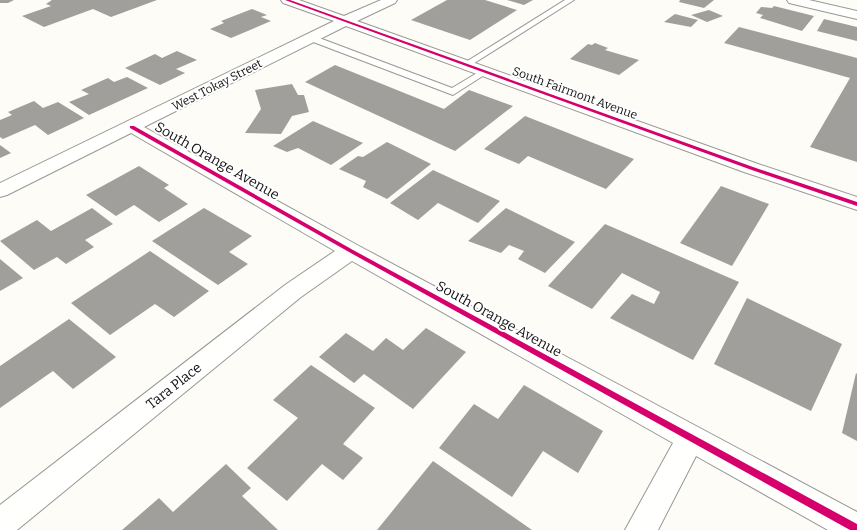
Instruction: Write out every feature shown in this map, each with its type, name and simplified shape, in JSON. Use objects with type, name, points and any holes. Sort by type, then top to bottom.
[{"type":"street","name":"South Fairmont Avenue","points":[[287,0],[751,168],[857,204]]},
{"type":"street","name":"West Tokay Street","points":[[0,192],[345,21],[391,0]]},
{"type":"street","points":[[793,0],[857,15]]},
{"type":"street","name":"South Orange Avenue","points":[[132,127],[351,251],[857,529]]},
{"type":"street","name":"Tara Place","points":[[0,524],[293,292],[351,251]]},
{"type":"street","points":[[641,530],[691,438]]},
{"type":"lane","points":[[465,64],[570,0]]},
{"type":"lane","points":[[311,38],[453,92],[485,72]]},
{"type":"building","points":[[0,0],[14,0],[8,3],[0,3]]},
{"type":"building","points":[[52,0],[157,0],[111,17],[93,9],[44,27],[22,16],[51,6],[46,4]]},
{"type":"building","points":[[447,0],[485,0],[517,10],[470,40],[411,20]]},
{"type":"building","points":[[507,0],[533,0],[524,5]]},
{"type":"building","points":[[680,0],[714,0],[704,8],[679,2]]},
{"type":"building","points":[[774,6],[814,16],[802,31],[760,18],[763,15],[756,13],[761,7],[772,8]]},
{"type":"building","points":[[252,9],[267,15],[261,17],[271,21],[231,38],[210,29],[224,23],[221,21]]},
{"type":"building","points":[[709,10],[723,16],[707,22],[691,15]]},
{"type":"building","points":[[675,14],[698,20],[691,27],[664,22]]},
{"type":"building","points":[[824,19],[857,27],[857,41],[817,31]]},
{"type":"building","points":[[739,27],[857,58],[857,162],[810,147],[850,78],[724,43]]},
{"type":"building","points":[[595,43],[608,48],[605,50],[639,60],[619,75],[570,59],[588,44],[592,45]]},
{"type":"building","points":[[177,51],[197,60],[176,69],[185,73],[160,85],[125,68],[155,54],[162,58]]},
{"type":"building","points":[[335,65],[444,109],[469,90],[513,106],[455,151],[305,82]]},
{"type":"building","points":[[127,77],[148,88],[89,115],[69,102],[89,94],[81,90],[108,78],[114,82]]},
{"type":"building","points":[[292,84],[298,95],[304,95],[309,112],[292,116],[281,134],[245,133],[261,109],[255,90]]},
{"type":"building","points":[[34,101],[43,108],[58,102],[84,118],[48,135],[35,125],[3,139],[0,137],[0,120],[12,115],[8,112]]},
{"type":"building","points":[[525,116],[634,159],[606,189],[528,156],[519,164],[484,149]]},
{"type":"building","points":[[313,121],[363,143],[331,165],[298,148],[287,152],[273,146]]},
{"type":"building","points":[[387,142],[431,164],[387,199],[363,187],[366,181],[339,169],[358,156],[363,157]]},
{"type":"building","points":[[0,145],[11,153],[0,158]]},
{"type":"building","points":[[139,166],[169,185],[164,188],[188,204],[159,222],[134,205],[116,216],[86,195]]},
{"type":"building","points":[[433,170],[500,201],[478,223],[438,203],[418,220],[390,203]]},
{"type":"building","points":[[721,186],[769,204],[732,266],[680,243]]},
{"type":"building","points":[[92,208],[113,224],[85,240],[94,247],[66,264],[57,257],[34,270],[0,241],[37,220],[51,231]]},
{"type":"building","points":[[204,208],[252,236],[229,252],[248,264],[218,285],[152,241]]},
{"type":"building","points":[[506,208],[575,242],[545,273],[518,259],[524,251],[509,245],[501,253],[468,241]]},
{"type":"building","points":[[605,224],[739,282],[693,360],[610,318],[632,294],[654,304],[660,292],[622,273],[592,309],[548,286]]},
{"type":"building","points":[[150,251],[209,291],[174,317],[155,304],[110,335],[71,303]]},
{"type":"building","points":[[0,259],[23,278],[0,291]]},
{"type":"building","points":[[747,298],[842,344],[811,411],[714,364]]},
{"type":"building","points":[[69,319],[116,357],[73,389],[53,371],[0,408],[0,366]]},
{"type":"building","points":[[426,328],[466,352],[413,409],[364,374],[354,383],[319,357],[346,333],[373,351],[386,338],[403,350]]},
{"type":"building","points":[[311,365],[375,408],[343,444],[363,458],[343,480],[322,464],[287,501],[247,468],[298,418],[273,400]]},
{"type":"building","points":[[856,373],[857,374],[857,441],[842,433]]},
{"type":"building","points":[[524,385],[603,431],[578,473],[543,451],[512,497],[439,448],[474,404],[498,419]]},
{"type":"building","points":[[433,461],[532,530],[377,530]]},
{"type":"building","points":[[226,464],[251,488],[242,496],[278,530],[122,530],[159,498],[173,512]]},
{"type":"cycle path","points":[[287,0],[751,168],[857,204]]},
{"type":"cycle path","points":[[132,127],[351,251],[857,529]]}]
